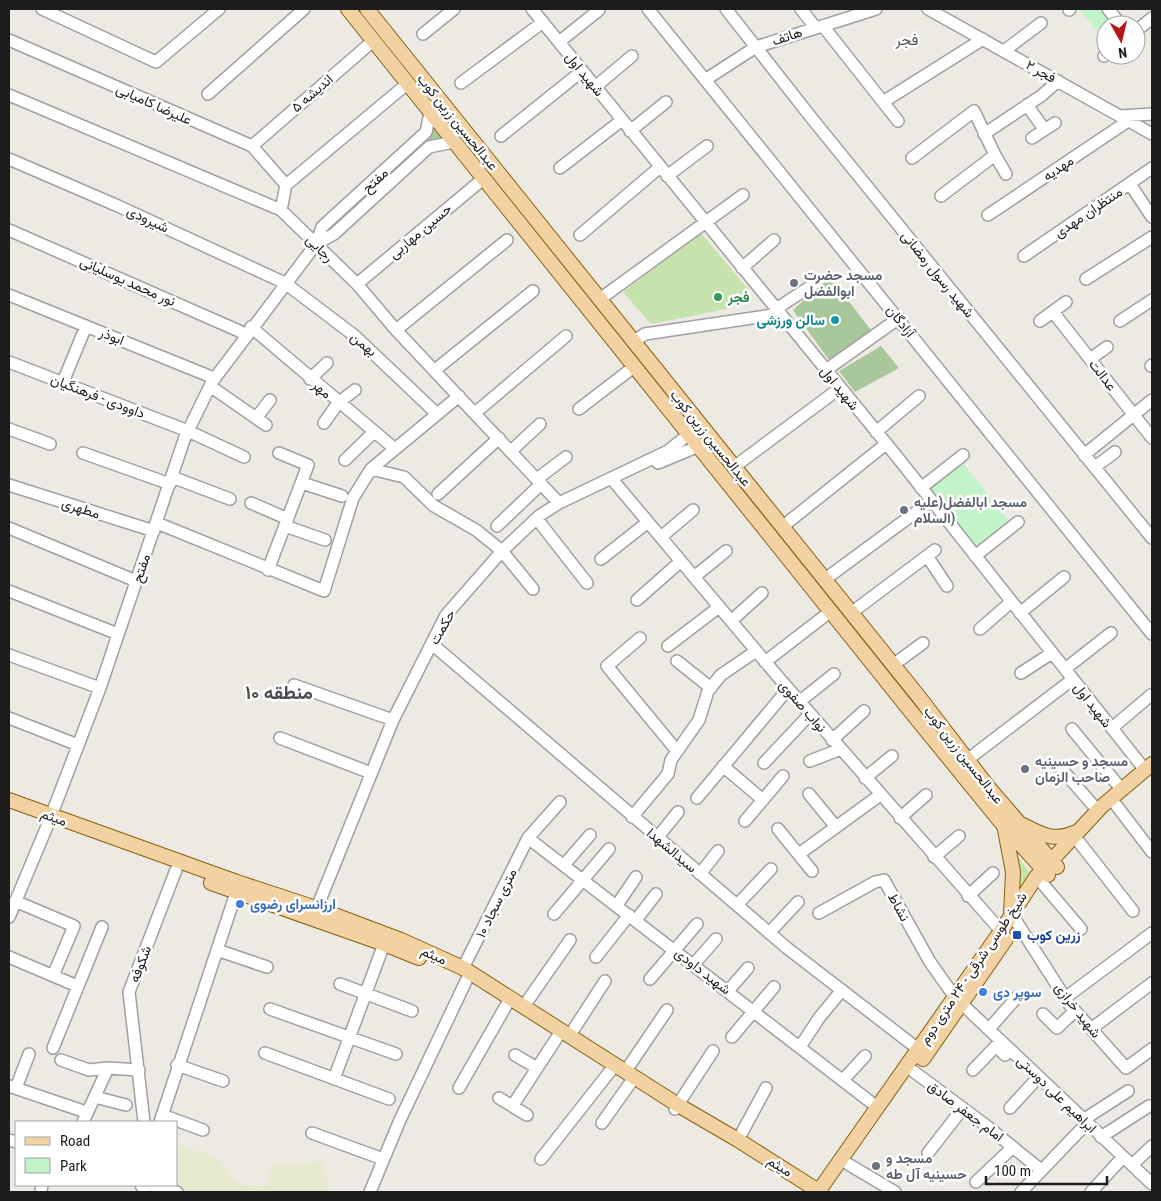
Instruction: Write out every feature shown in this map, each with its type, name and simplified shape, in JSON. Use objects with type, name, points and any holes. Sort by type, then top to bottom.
[{"type":"main road","name":"عبدالحسین زرین کوب","points":[[348,9],[831,611],[1048,871]]},
{"type":"main road","name":"عبدالحسین زرین کوب","points":[[367,9],[893,665],[967,760],[1003,819],[1019,823],[1048,871]]},
{"type":"main road","points":[[663,401],[673,401],[676,394]]},
{"type":"main road","points":[[677,418],[678,411],[690,412]]},
{"type":"main road","name":"شیخ طوسی شرقی - ۲۴ متری دوم","points":[[821,1192],[918,1049],[958,1000],[1048,871],[1098,811],[1122,790],[1150,770]]},
{"type":"main road","name":"شیخ طوسی شرقی - ۲۴ متری دوم","points":[[1077,837],[1116,805],[1150,770]]},
{"type":"main road","name":"میثم","points":[[9,800],[49,820],[236,893],[401,940],[524,1006],[564,1036],[676,1107],[803,1192]]},
{"type":"main road","name":"میثم","points":[[9,809],[49,820],[237,882],[384,944],[465,973],[507,1004],[564,1036]]},
{"type":"main road","points":[[1003,819],[1013,872],[1013,919]]},
{"type":"main road","points":[[1019,823],[1052,837],[1077,837]]},
{"type":"main road","name":"شیخ طوسی شرقی - ۲۴ متری دوم","points":[[821,1192],[848,1164],[913,1071],[1001,931],[1013,919]]},
{"type":"main road","name":"میثم","points":[[676,1107],[738,1140],[821,1192]]},
{"type":"street","points":[[42,9],[156,62],[220,9]]},
{"type":"street","points":[[208,94],[304,9]]},
{"type":"street","points":[[423,34],[454,9]]},
{"type":"street","name":"شهید اول","points":[[532,9],[932,501],[1073,680],[1112,728],[1150,770]]},
{"type":"street","name":"آزادگان","points":[[648,9],[1152,634]]},
{"type":"street","name":"شهید رسول رمضانی","points":[[726,9],[1152,538]]},
{"type":"street","points":[[801,9],[819,26],[898,121]]},
{"type":"street","name":"هاتف","points":[[705,80],[756,48],[876,9]]},
{"type":"street","name":"فجر ۲","points":[[928,9],[1151,132]]},
{"type":"street","points":[[559,42],[599,10]]},
{"type":"street","points":[[461,84],[543,22]]},
{"type":"street","points":[[1004,51],[1041,23]]},
{"type":"street","points":[[883,102],[983,39]]},
{"type":"street","name":"علیرضا کامیابی","points":[[9,40],[252,146],[286,185]]},
{"type":"street","name":"اندیشه ۵","points":[[252,146],[373,41]]},
{"type":"street","points":[[595,87],[632,56]]},
{"type":"street","points":[[501,136],[582,71]]},
{"type":"street","points":[[984,134],[1027,106],[1058,81]]},
{"type":"street","points":[[281,210],[286,185],[407,84]]},
{"type":"street","name":"رجایی","points":[[9,95],[281,210],[356,284],[396,330],[559,503]]},
{"type":"street","points":[[630,131],[666,102]]},
{"type":"street","points":[[1027,106],[1044,129]]},
{"type":"street","points":[[912,158],[974,110],[984,134],[1006,174]]},
{"type":"street","name":"مفتح","points":[[9,917],[14,894],[49,820],[100,688],[188,431],[212,382],[248,331],[316,244],[322,227],[426,132],[430,113]]},
{"type":"street","points":[[1124,118],[1152,114]]},
{"type":"street","name":"مهدیه","points":[[988,215],[1124,118]]},
{"type":"street","points":[[560,168],[622,120]]},
{"type":"street","points":[[1032,138],[1055,123]]},
{"type":"street","name":"مفتح","points":[[316,244],[334,234],[429,147],[454,142]]},
{"type":"street","points":[[580,235],[663,172],[707,146]]},
{"type":"street","points":[[941,196],[995,155]]},
{"type":"street","name":"شیرودی","points":[[9,159],[118,206],[285,283]]},
{"type":"street","name":"منتظران مهدی","points":[[1024,256],[1152,168]]},
{"type":"street","name":"حسین مهاربی","points":[[356,284],[483,179]]},
{"type":"street","points":[[1130,184],[1152,217]]},
{"type":"street","points":[[600,299],[743,195]]},
{"type":"street","name":"نور محمد یوسلیانی","points":[[9,230],[248,331]]},
{"type":"street","points":[[1086,279],[1152,237]]},
{"type":"street","points":[[396,330],[507,240]]},
{"type":"street","points":[[742,268],[774,240]]},
{"type":"street","name":"بهمن","points":[[285,283],[362,342],[436,413]]},
{"type":"street","points":[[634,340],[645,334],[777,311],[814,284]]},
{"type":"street","points":[[435,370],[533,291]]},
{"type":"street","name":"ابوذر","points":[[9,295],[86,326],[212,382],[266,425]]},
{"type":"street","points":[[1120,321],[1152,300]]},
{"type":"street","points":[[1040,321],[1066,302]]},
{"type":"street","name":"عدالت","points":[[1053,312],[1133,414],[1148,426],[1152,438]]},
{"type":"street","points":[[826,370],[899,318]]},
{"type":"street","points":[[63,382],[86,326]]},
{"type":"street","name":"مهر","points":[[248,331],[310,379],[394,449]]},
{"type":"street","points":[[475,412],[566,336]]},
{"type":"street","points":[[1090,359],[1107,347]]},
{"type":"street","name":"داوودی - فرهنگیان","points":[[9,362],[188,431],[244,457]]},
{"type":"street","points":[[310,379],[327,363]]},
{"type":"street","points":[[579,409],[635,366]]},
{"type":"street","points":[[734,467],[840,388]]},
{"type":"street","points":[[324,423],[338,403],[354,390]]},
{"type":"street","points":[[155,527],[324,591],[353,498],[371,469],[436,413],[460,396]]},
{"type":"street","points":[[876,432],[919,396]]},
{"type":"street","points":[[256,418],[270,400]]},
{"type":"street","points":[[1084,454],[1152,400]]},
{"type":"street","points":[[511,451],[540,424]]},
{"type":"street","points":[[9,429],[50,444]]},
{"type":"street","points":[[344,460],[374,432]]},
{"type":"street","name":"حکمت","points":[[539,521],[668,451],[689,434]]},
{"type":"street","points":[[438,494],[499,438]]},
{"type":"street","points":[[782,527],[886,444]]},
{"type":"street","name":"حکمت","points":[[317,915],[371,772],[393,720],[435,646],[454,617],[504,554],[559,503],[699,446]]},
{"type":"street","points":[[1095,467],[1115,452]]},
{"type":"street","points":[[82,453],[230,499]]},
{"type":"street","points":[[268,570],[308,465],[279,453]]},
{"type":"street","points":[[921,488],[963,454]]},
{"type":"street","points":[[497,526],[539,481],[566,457]]},
{"type":"street","points":[[371,469],[404,477],[434,506],[476,530],[504,554],[533,589]]},
{"type":"street","name":"نواب صفوی","points":[[613,480],[799,702],[968,896],[1001,931]]},
{"type":"street","points":[[302,482],[342,496]]},
{"type":"street","name":"مطهری","points":[[9,485],[155,527]]},
{"type":"street","points":[[824,580],[932,501]]},
{"type":"street","points":[[251,503],[286,523],[325,540]]},
{"type":"street","points":[[661,537],[693,510]]},
{"type":"street","points":[[539,521],[587,582]]},
{"type":"street","points":[[601,560],[648,522]]},
{"type":"street","points":[[975,556],[1018,522]]},
{"type":"street","points":[[9,528],[136,582]]},
{"type":"street","points":[[694,577],[726,551]]},
{"type":"street","points":[[851,613],[931,553],[947,586]]},
{"type":"street","points":[[637,600],[681,561]]},
{"type":"street","points":[[1020,613],[1064,577]]},
{"type":"street","points":[[9,591],[118,634]]},
{"type":"street","points":[[731,621],[762,593]]},
{"type":"street","points":[[980,629],[1012,602]]},
{"type":"street","points":[[668,646],[719,607]]},
{"type":"street","points":[[765,662],[831,611]]},
{"type":"street","points":[[1065,669],[1111,633]]},
{"type":"street","points":[[640,638],[607,666],[677,751]]},
{"type":"street","points":[[893,665],[923,643]]},
{"type":"street","name":"حکمت","points":[[317,915],[435,646]]},
{"type":"street","name":"سیدالشهدا","points":[[435,646],[632,817],[770,933],[918,1049]]},
{"type":"street","points":[[632,817],[668,774],[671,760],[699,720],[711,688],[721,675],[756,651]]},
{"type":"street","points":[[1021,673],[1052,653]]},
{"type":"street","points":[[9,655],[100,688]]},
{"type":"street","points":[[677,661],[711,688]]},
{"type":"street","points":[[799,702],[834,674]]},
{"type":"street","points":[[967,760],[1073,680]]},
{"type":"street","points":[[294,685],[393,720]]},
{"type":"street","points":[[696,798],[788,689]]},
{"type":"street","points":[[1112,728],[1151,695]]},
{"type":"street","points":[[832,740],[864,711]]},
{"type":"street","points":[[764,763],[810,714]]},
{"type":"street","points":[[9,718],[78,745]]},
{"type":"street","points":[[1072,729],[1122,790]]},
{"type":"street","points":[[280,738],[371,772]]},
{"type":"street","points":[[810,761],[841,749]]},
{"type":"street","points":[[865,778],[892,756]]},
{"type":"street","points":[[724,766],[763,800]]},
{"type":"street","points":[[1059,766],[1098,811]]},
{"type":"street","points":[[745,821],[784,776]]},
{"type":"street","points":[[809,794],[836,827]]},
{"type":"street","points":[[799,854],[880,795]]},
{"type":"street","points":[[900,818],[926,795]]},
{"type":"street","name":"۱۰ متری سجاد","points":[[370,1192],[465,973],[528,838],[560,802]]},
{"type":"street","points":[[1116,805],[1152,852]]},
{"type":"street","points":[[657,838],[678,812]]},
{"type":"street","points":[[778,828],[812,871]]},
{"type":"street","points":[[564,865],[590,835]]},
{"type":"street","points":[[934,857],[959,836]]},
{"type":"street","points":[[1077,837],[1133,911]]},
{"type":"street","name":"شهید داودی","points":[[528,838],[674,948],[877,1107]]},
{"type":"street","points":[[554,914],[609,849]]},
{"type":"street","points":[[700,874],[718,851]]},
{"type":"street","points":[[737,905],[771,869]]},
{"type":"street","name":"شکوفه","points":[[144,1121],[129,992],[176,870]]},
{"type":"street","points":[[1048,871],[1081,929]]},
{"type":"street","points":[[968,896],[993,873]]},
{"type":"street","points":[[617,905],[636,876]]},
{"type":"street","name":"نشاط","points":[[819,913],[875,882],[884,880],[930,962],[958,1000]]},
{"type":"street","points":[[142,1108],[152,1112],[160,1120],[236,893]]},
{"type":"street","points":[[14,894],[74,926],[54,976]]},
{"type":"street","points":[[596,957],[656,894]]},
{"type":"street","points":[[770,933],[798,902]]},
{"type":"street","name":"شهید خرازی","points":[[1013,919],[1065,998],[1126,1068],[1152,1049]]},
{"type":"street","points":[[650,979],[674,948],[697,924]]},
{"type":"street","points":[[53,1048],[102,927]]},
{"type":"street","points":[[1065,998],[1152,934]]},
{"type":"street","points":[[694,964],[716,939]]},
{"type":"street","points":[[524,1006],[570,940]]},
{"type":"street","points":[[334,1079],[364,993],[384,944]]},
{"type":"street","points":[[217,950],[266,967]]},
{"type":"street","points":[[9,957],[77,986]]},
{"type":"street","points":[[728,991],[748,968]]},
{"type":"street","points":[[513,1106],[537,1068],[564,1036],[605,981]]},
{"type":"street","points":[[1091,1029],[1152,983]]},
{"type":"street","points":[[340,984],[412,1010]]},
{"type":"street","points":[[732,1037],[774,987]]},
{"type":"street","points":[[800,1047],[819,1018],[842,990]]},
{"type":"street","points":[[989,1030],[1017,997]]},
{"type":"street","name":"ابراهیم علی دوستی","points":[[958,1000],[1085,1124],[1101,1136],[1125,1161],[1152,1184]]},
{"type":"street","points":[[459,1088],[507,1004]]},
{"type":"street","points":[[270,1009],[396,1054]]},
{"type":"street","points":[[541,1159],[622,1074],[667,1010]]},
{"type":"street","points":[[1043,1014],[1057,1028],[1075,1011]]},
{"type":"street","points":[[973,1070],[996,1046],[1033,1083],[1085,1124],[1125,1161]]},
{"type":"street","points":[[676,1107],[713,1051]]},
{"type":"street","points":[[265,1053],[389,1099]]},
{"type":"street","points":[[29,1054],[12,1087],[84,1117],[108,1068]]},
{"type":"street","points":[[515,1054],[537,1068]]},
{"type":"street","points":[[843,1080],[865,1056]]},
{"type":"street","points":[[61,1060],[89,1070],[108,1068],[139,1070]]},
{"type":"street","points":[[177,1065],[223,1081]]},
{"type":"street","name":"امام جعفر صادق","points":[[913,1071],[1041,1170]]},
{"type":"street","points":[[602,1123],[622,1074]]},
{"type":"street","points":[[1010,1108],[1033,1083]]},
{"type":"street","points":[[738,1140],[766,1088]]},
{"type":"street","points":[[1021,1192],[1085,1124],[1128,1091]]},
{"type":"street","points":[[95,1097],[126,1105]]},
{"type":"street","points":[[500,1098],[527,1115]]},
{"type":"street","points":[[1101,1136],[1149,1106]]},
{"type":"street","points":[[928,1153],[963,1108]]},
{"type":"street","points":[[178,1124],[203,1130]]},
{"type":"street","points":[[312,1132],[384,1159]]},
{"type":"street","points":[[1091,1192],[1125,1161],[1152,1146]]},
{"type":"street","points":[[976,1182],[1013,1147]]},
{"type":"street","points":[[848,1164],[895,1192]]},
{"type":"street","points":[[155,1186],[177,1192]]},
{"type":"green space","points":[[1079,9],[1105,9],[1110,15],[1096,15],[1096,30]]},
{"type":"green space","points":[[433,122],[445,141],[322,239],[324,229]]},
{"type":"green space","points":[[701,233],[748,289],[726,309],[651,324],[623,292]]},
{"type":"green space","points":[[830,277],[871,330],[829,360],[793,310]]},
{"type":"green space","points":[[881,346],[899,368],[855,392],[839,371]]},
{"type":"green space","points":[[963,463],[1009,521],[976,548],[930,489]]},
{"type":"green space","points":[[1014,850],[1030,874],[1017,894]]},
{"type":"green space","points":[[178,1145],[217,1158],[237,1183],[265,1187],[273,1166],[322,1161],[330,1192],[157,1192],[155,1186],[178,1186]]},
{"type":"place","name":"مسجد حضرت ابوالفضل","points":[[794,283]]},
{"type":"place","name":"فجر","points":[[718,297]]},
{"type":"place","name":"سالن ورزشی","points":[[835,320]]},
{"type":"place","name":"مسجد ابالفضل(علیه السلام)","points":[[904,510]]},
{"type":"place","name":"مسجد و حسینیه صاحب الزمان","points":[[1025,769]]},
{"type":"place","name":"ارزانسرای رضوی","points":[[240,904]]},
{"type":"place","name":"زرین کوب","points":[[1017,935]]},
{"type":"place","name":"سوپر دی","points":[[983,992]]},
{"type":"place","name":"مسجد و حسینیه آل طه","points":[[876,1166]]},
{"type":"district","name":"فجر","points":[[907,40]]},
{"type":"district","name":"منطقه ۱۰","points":[[279,692]]}]
